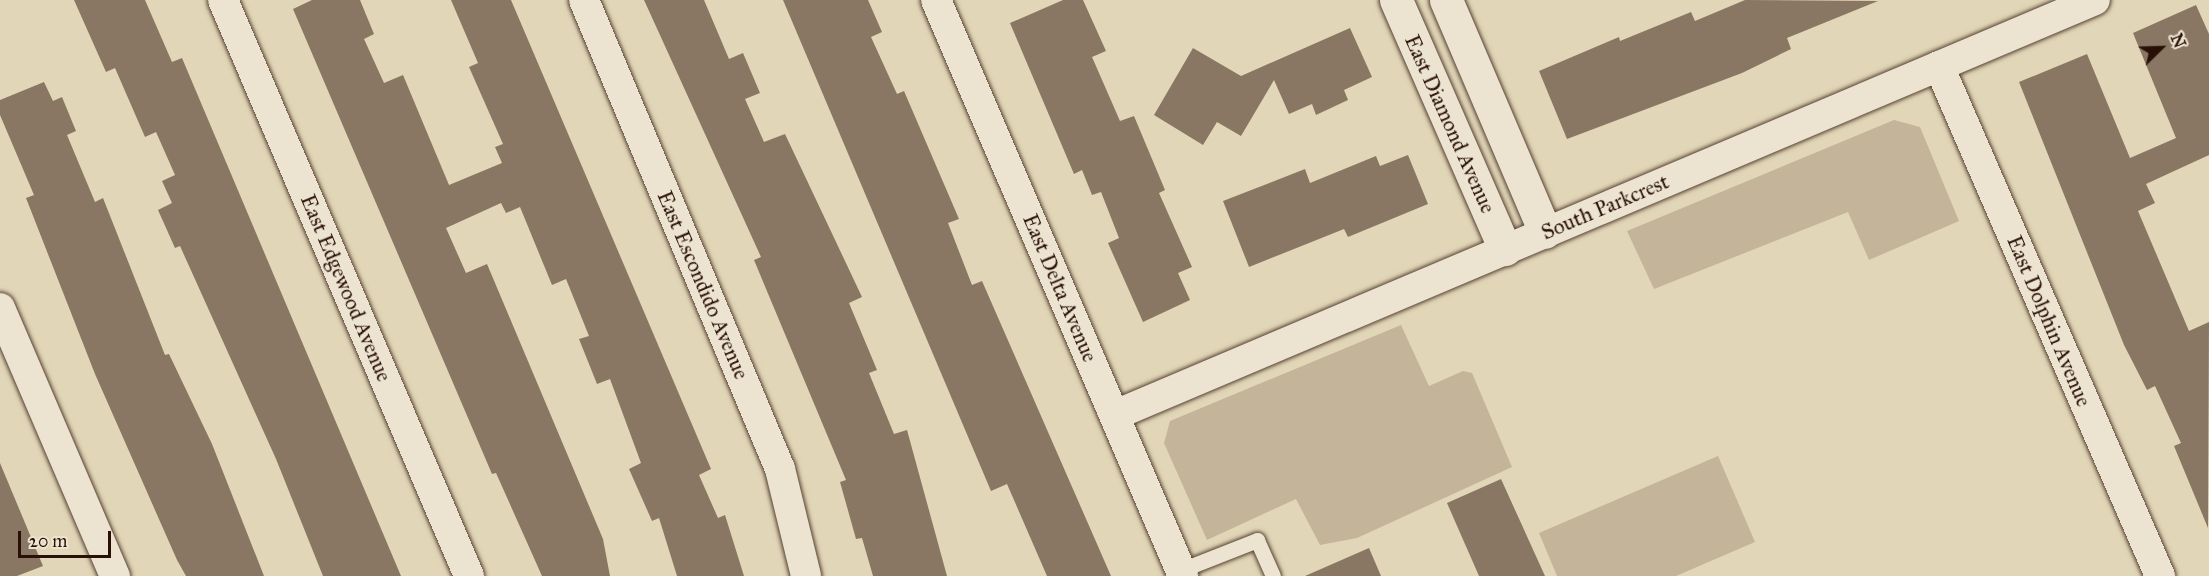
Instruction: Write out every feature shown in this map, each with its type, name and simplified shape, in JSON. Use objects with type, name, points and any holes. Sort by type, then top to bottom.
[{"type":"street","name":"East Edgewood Avenue","points":[[223,0],[469,576]]},
{"type":"street","name":"East Escondido Avenue","points":[[584,0],[780,469],[806,576]]},
{"type":"street","name":"East Delta Avenue","points":[[936,0],[1182,573]]},
{"type":"street","name":"East Diamond Avenue","points":[[1396,0],[1505,249]]},
{"type":"street","name":"East Diamond Avenue","points":[[1446,0],[1545,232]]},
{"type":"street","name":"South Parkcrest","points":[[1115,415],[2095,0]]},
{"type":"street","name":"East Dolphin Avenue","points":[[1939,66],[2160,576]]},
{"type":"street","points":[[0,308],[115,576]]},
{"type":"lane","points":[[1182,573],[1257,540],[1273,576]]},
{"type":"shaded area","points":[[1894,120],[1920,127],[1959,221],[1869,260],[1848,212],[1654,289],[1627,231]]},
{"type":"shaded area","points":[[1401,325],[1429,386],[1463,371],[1472,373],[1512,467],[1357,538],[1320,545],[1296,499],[1207,540],[1164,443],[1170,421]]},
{"type":"shaded area","points":[[1718,456],[1755,542],[1676,576],[1557,576],[1539,533]]},
{"type":"building","points":[[74,0],[145,0],[172,62],[182,58],[401,576],[323,576],[276,459],[180,246],[175,248],[158,210],[172,203],[162,181],[175,175],[156,132],[145,137],[115,68],[106,72]]},
{"type":"building","points":[[312,0],[360,0],[374,34],[364,39],[384,83],[403,75],[449,185],[502,163],[495,147],[503,144],[469,67],[478,63],[451,0],[511,0],[711,469],[699,475],[718,518],[725,515],[744,576],[677,576],[659,518],[652,521],[629,469],[641,463],[610,379],[597,384],[579,339],[589,336],[566,279],[552,285],[520,207],[506,213],[501,203],[446,228],[466,273],[487,264],[603,539],[610,576],[542,576],[496,473],[492,474],[293,9]]},
{"type":"building","points":[[644,0],[704,0],[729,59],[743,53],[760,93],[745,99],[764,142],[785,134],[862,297],[849,303],[877,370],[869,373],[894,434],[907,430],[947,576],[873,576],[862,538],[856,539],[840,482],[846,480],[754,260],[761,257]]},
{"type":"building","points":[[783,0],[868,0],[882,32],[871,37],[897,94],[904,91],[959,219],[948,223],[972,285],[982,281],[1111,576],[1047,576],[1007,484],[991,491]]},
{"type":"building","points":[[1063,0],[1083,0],[1106,51],[1092,57],[1120,121],[1134,116],[1165,190],[1159,193],[1192,267],[1178,273],[1190,300],[1143,322],[1108,243],[1119,238],[1101,192],[1092,195],[1082,170],[1074,174],[1010,23]]},
{"type":"building","points":[[1745,0],[1878,1],[1787,38],[1791,49],[1742,73],[1567,139],[1539,71],[1619,37],[1620,41],[1691,12],[1695,21]]},
{"type":"building","points":[[2196,5],[2209,34],[2209,155],[2146,184],[2155,203],[2138,211],[2189,331],[2209,322],[2208,528],[2174,446],[2181,443],[2155,386],[2147,390],[2124,345],[2019,82],[2087,54],[2130,158],[2176,138],[2133,33]]},
{"type":"building","points":[[1350,28],[1372,77],[1344,90],[1348,100],[1316,115],[1312,104],[1289,114],[1274,80],[1241,136],[1217,122],[1203,145],[1154,115],[1193,48],[1241,76]]},
{"type":"building","points":[[44,82],[53,101],[62,97],[76,131],[67,135],[95,202],[103,198],[165,355],[169,354],[212,444],[264,576],[186,576],[177,560],[95,374],[26,198],[34,195],[0,115],[0,100]]},
{"type":"building","points":[[1408,155],[1428,204],[1348,237],[1344,229],[1249,267],[1223,201],[1305,169],[1310,183],[1376,156],[1380,166]]},
{"type":"building","points":[[0,463],[43,566],[17,576],[0,576]]},
{"type":"building","points":[[1501,479],[1545,576],[1479,576],[1447,503]]},
{"type":"building","points":[[1369,548],[1381,576],[1305,576]]}]
